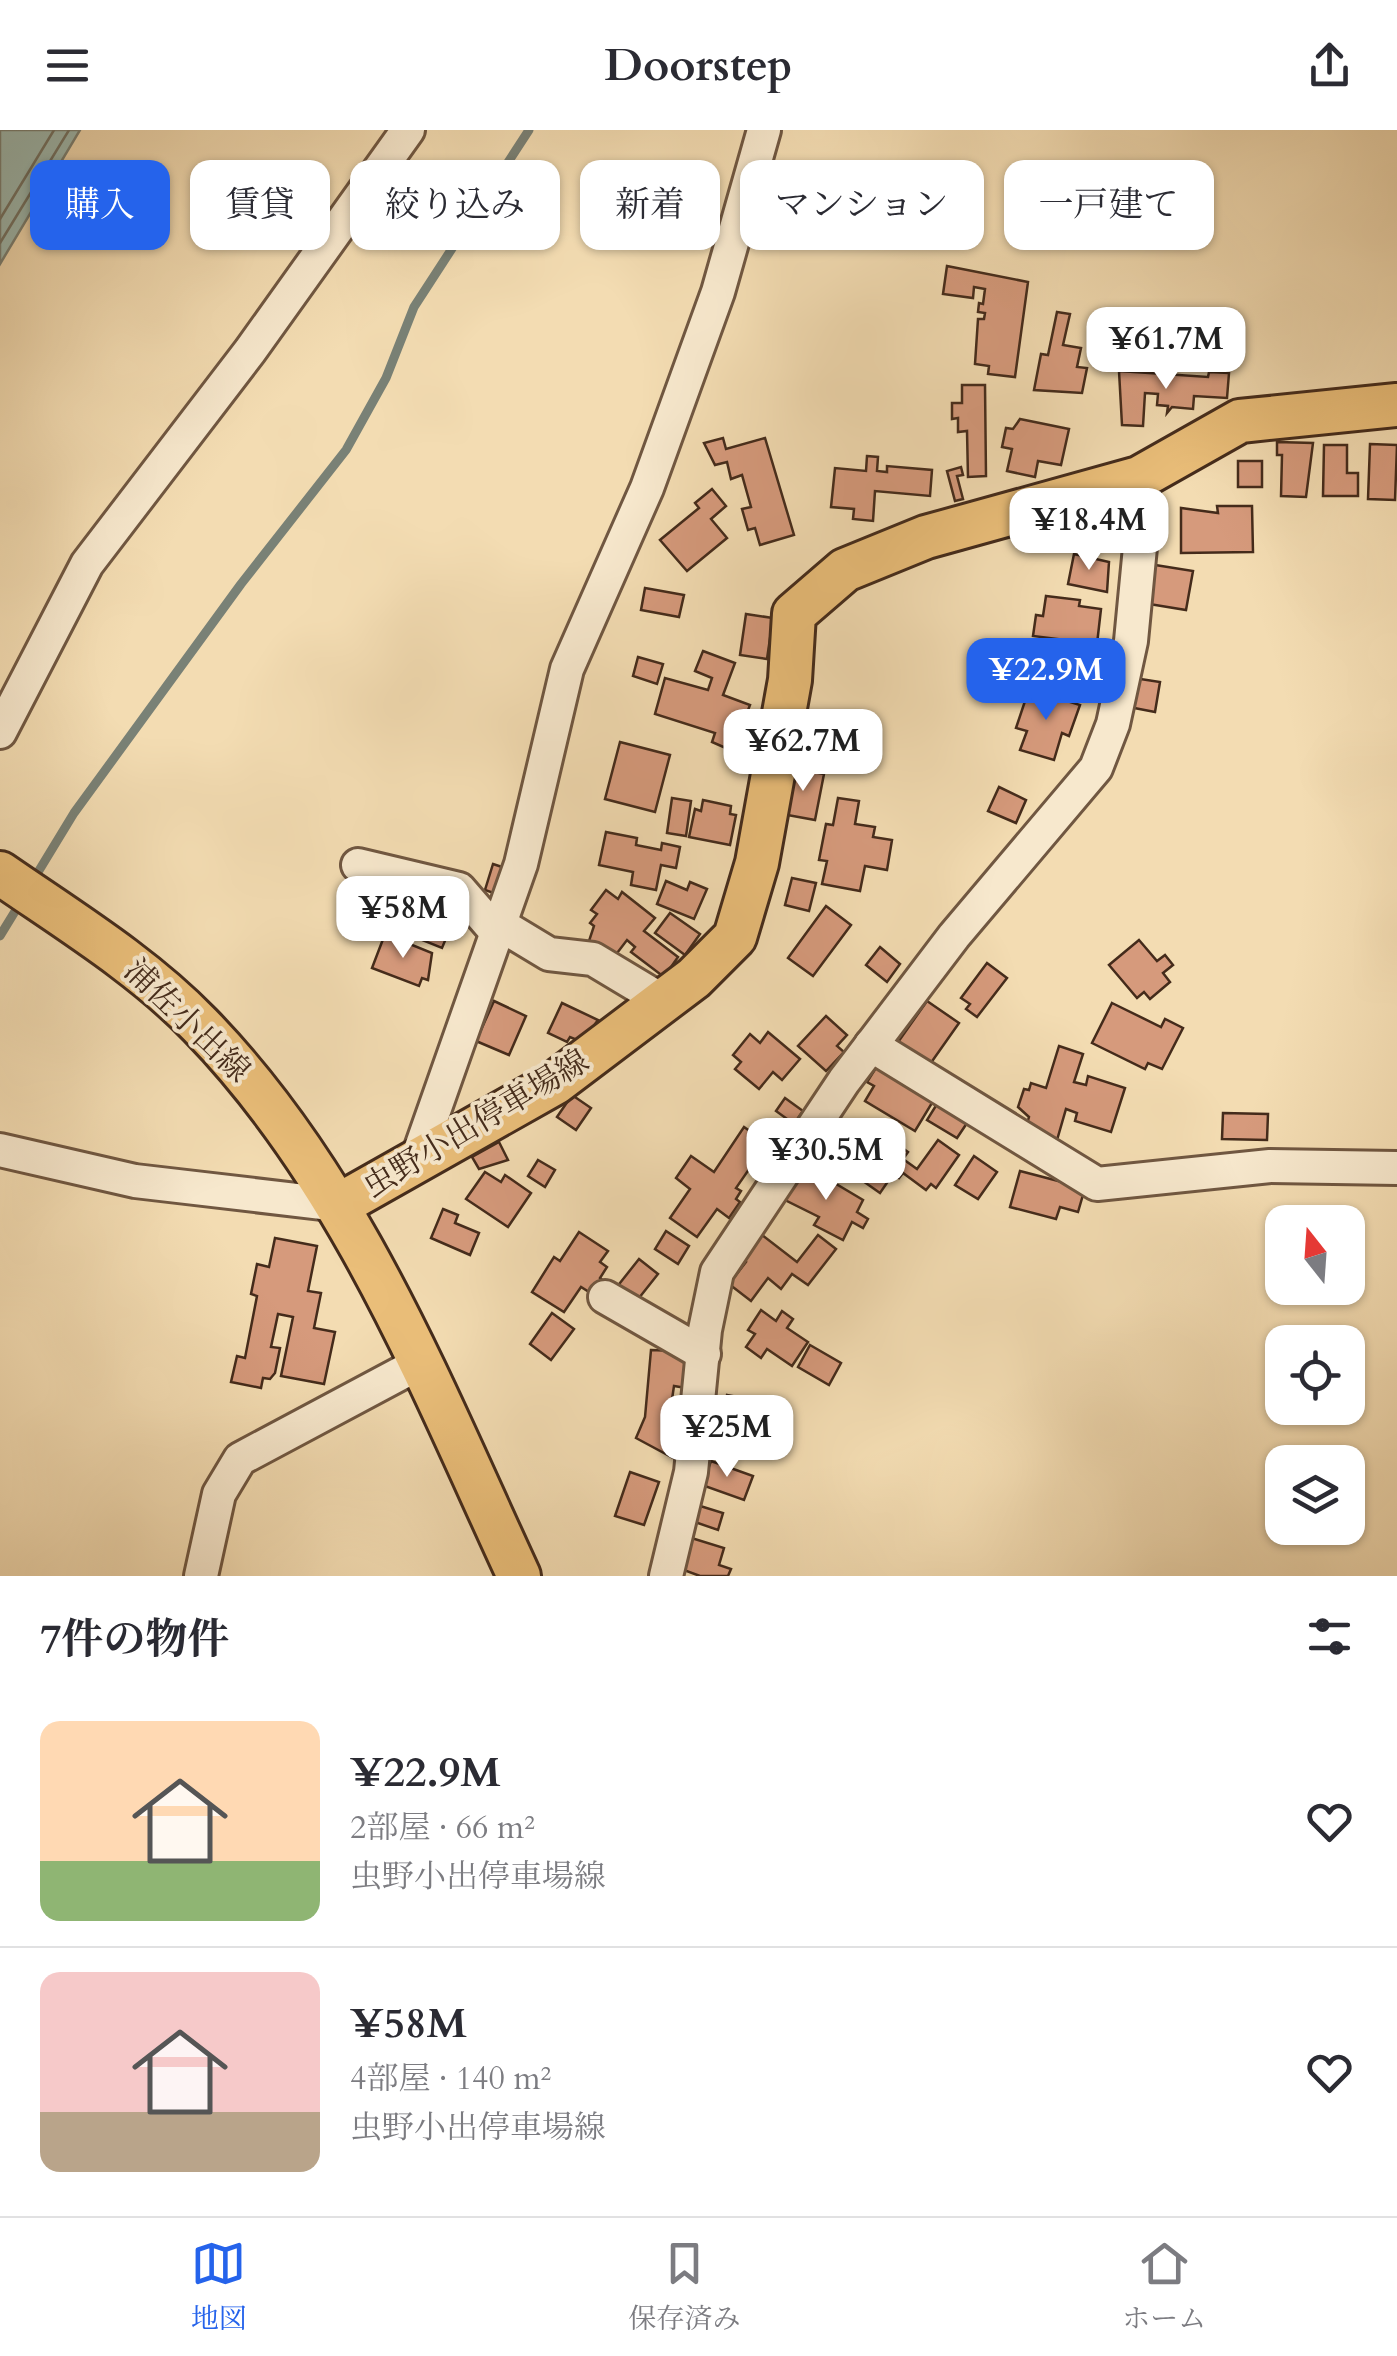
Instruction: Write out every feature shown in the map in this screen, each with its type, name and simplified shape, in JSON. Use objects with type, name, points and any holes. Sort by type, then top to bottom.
[{"type":"main road","name":"虫野小出停車場線","points":[[338,1205],[556,1083],[663,1002],[735,936],[758,863],[790,680],[794,614],[845,570],[926,537],[1139,478],[1240,421],[1397,406]]},
{"type":"main road","name":"浦佐小出線","points":[[0,873],[111,949],[198,1023],[268,1101],[338,1205],[420,1363],[519,1576]]},
{"type":"street","points":[[0,732],[87,564],[250,351],[408,130]]},
{"type":"street","points":[[416,1162],[521,864],[567,669],[660,452],[718,292],[764,130]]},
{"type":"street","points":[[666,1576],[691,1472],[717,1272],[770,1187],[871,1045],[954,936],[1096,768],[1112,724],[1132,641],[1143,516],[1139,478]]},
{"type":"street","points":[[358,865],[459,889],[499,930],[549,954],[594,959],[663,1002]]},
{"type":"street","points":[[871,1045],[1097,1184],[1270,1166],[1397,1168]]},
{"type":"street","points":[[0,1150],[135,1181],[338,1205]]},
{"type":"street","points":[[605,1297],[704,1354]]},
{"type":"street","points":[[201,1576],[219,1494],[240,1458],[420,1363]]},
{"type":"water","points":[[0,130],[80,130],[62,160],[30,160],[30,214],[0,264]]},
{"type":"building","points":[[947,266],[1028,282],[1015,377],[988,374],[989,366],[975,364],[978,319],[984,319],[985,313],[978,312],[979,303],[983,304],[985,289],[974,287],[973,298],[943,294]]},
{"type":"building","points":[[1057,312],[1070,314],[1063,345],[1081,348],[1077,367],[1087,368],[1082,393],[1034,390],[1041,354],[1048,355]]},
{"type":"building","points":[[1119,371],[1208,377],[1209,372],[1229,373],[1227,398],[1194,396],[1193,409],[1172,407],[1167,413],[1168,406],[1157,405],[1158,394],[1145,393],[1143,426],[1122,425]]},
{"type":"building","points":[[962,385],[985,385],[986,476],[968,477],[967,431],[958,432],[958,418],[952,419],[952,403],[962,403]]},
{"type":"building","points":[[1020,419],[1069,429],[1061,465],[1038,461],[1035,477],[1007,471],[1012,449],[1002,447],[1006,428],[1013,429]]},
{"type":"building","points":[[723,438],[726,449],[765,438],[794,535],[760,545],[755,528],[748,530],[742,509],[751,507],[742,475],[731,479],[727,462],[715,465],[704,443]]},
{"type":"building","points":[[1277,442],[1313,443],[1306,497],[1281,496],[1282,455],[1277,455]]},
{"type":"building","points":[[1370,444],[1397,445],[1395,500],[1368,499]]},
{"type":"building","points":[[1324,445],[1347,445],[1347,473],[1358,473],[1358,496],[1323,496]]},
{"type":"building","points":[[867,456],[878,457],[877,471],[887,472],[887,466],[932,470],[930,496],[875,491],[873,521],[853,519],[854,509],[831,507],[835,468],[866,471]]},
{"type":"building","points":[[1238,461],[1262,461],[1262,487],[1238,487]]},
{"type":"building","points":[[961,467],[963,475],[957,476],[963,499],[955,501],[947,471]]},
{"type":"building","points":[[712,489],[726,506],[711,519],[727,538],[687,571],[660,540],[699,508],[695,503]]},
{"type":"building","points":[[1217,506],[1252,506],[1253,552],[1181,553],[1181,508],[1218,513]]},
{"type":"building","points":[[1095,520],[1121,523],[1117,550],[1092,546]]},
{"type":"building","points":[[1074,554],[1109,562],[1107,592],[1068,584]]},
{"type":"building","points":[[1149,564],[1193,571],[1186,610],[1143,603]]},
{"type":"building","points":[[645,588],[684,595],[679,617],[641,610]]},
{"type":"building","points":[[1046,596],[1080,600],[1079,606],[1101,609],[1097,644],[1033,636],[1036,615],[1043,616]]},
{"type":"building","points":[[746,614],[773,618],[767,659],[740,655]]},
{"type":"building","points":[[703,651],[735,663],[723,695],[750,705],[737,739],[732,737],[728,749],[712,742],[715,733],[655,714],[665,678],[708,690],[712,678],[695,671]]},
{"type":"building","points":[[638,657],[663,664],[657,684],[633,676]]},
{"type":"building","points":[[1134,678],[1160,682],[1155,712],[1129,707]]},
{"type":"building","points":[[1029,689],[1080,705],[1069,736],[1062,733],[1054,760],[1020,750],[1027,731],[1016,728]]},
{"type":"building","points":[[620,742],[670,755],[655,812],[605,799]]},
{"type":"building","points":[[791,768],[824,774],[815,820],[782,814]]},
{"type":"building","points":[[999,787],[1026,800],[1016,823],[988,811]]},
{"type":"building","points":[[672,798],[691,801],[686,836],[667,833]]},
{"type":"building","points":[[838,798],[859,801],[855,824],[875,827],[873,837],[892,840],[887,870],[865,866],[860,891],[822,884],[827,861],[819,860],[826,824],[833,825]]},
{"type":"building","points":[[703,800],[731,806],[730,814],[736,815],[730,845],[689,837],[695,809],[701,811]]},
{"type":"building","points":[[606,832],[637,838],[636,845],[661,850],[662,843],[680,847],[676,868],[661,865],[656,890],[631,885],[633,872],[599,865]]},
{"type":"building","points":[[493,864],[511,870],[502,896],[485,890]]},
{"type":"building","points":[[792,878],[816,883],[809,911],[785,905]]},
{"type":"building","points":[[666,881],[687,890],[690,882],[707,889],[694,919],[657,904]]},
{"type":"building","points":[[385,883],[433,902],[437,895],[454,902],[450,909],[457,912],[442,948],[370,919]]},
{"type":"building","points":[[606,890],[618,899],[622,892],[655,918],[644,931],[678,957],[664,977],[631,952],[635,947],[627,940],[611,961],[588,944],[594,926],[590,923],[597,914],[591,910]]},
{"type":"building","points":[[826,906],[851,925],[813,976],[788,958]]},
{"type":"building","points":[[670,913],[700,934],[685,955],[655,933]]},
{"type":"building","points":[[385,934],[432,953],[428,980],[422,978],[419,986],[372,968]]},
{"type":"building","points":[[1139,940],[1157,961],[1165,955],[1173,965],[1163,973],[1170,982],[1150,999],[1144,992],[1137,998],[1109,965]]},
{"type":"building","points":[[880,947],[900,964],[887,982],[866,965]]},
{"type":"building","points":[[987,963],[1007,978],[977,1017],[966,1009],[970,1004],[961,998]]},
{"type":"building","points":[[494,1001],[526,1016],[509,1055],[476,1041]]},
{"type":"building","points":[[927,1001],[959,1023],[928,1067],[896,1045]]},
{"type":"building","points":[[562,1003],[598,1020],[582,1042],[570,1037],[567,1042],[548,1033]]},
{"type":"building","points":[[1112,1003],[1161,1027],[1165,1019],[1183,1028],[1162,1069],[1148,1063],[1145,1069],[1092,1043]]},
{"type":"building","points":[[826,1016],[847,1035],[837,1046],[844,1052],[826,1071],[798,1046]]},
{"type":"building","points":[[768,1032],[800,1059],[782,1080],[773,1072],[759,1089],[735,1069],[741,1062],[733,1055],[750,1034],[760,1043]]},
{"type":"building","points":[[1059,1046],[1083,1054],[1074,1082],[1086,1085],[1088,1076],[1125,1088],[1111,1132],[1075,1121],[1077,1113],[1066,1109],[1055,1147],[1023,1137],[1029,1117],[1018,1107],[1024,1089],[1029,1090],[1031,1083],[1046,1088]]},
{"type":"building","points":[[879,1063],[935,1098],[915,1131],[865,1101],[874,1086],[867,1082]]},
{"type":"building","points":[[572,1095],[591,1108],[576,1130],[557,1117]]},
{"type":"building","points":[[785,1098],[803,1111],[794,1124],[776,1111]]},
{"type":"building","points":[[937,1104],[967,1123],[957,1138],[927,1120]]},
{"type":"building","points":[[1223,1113],[1268,1114],[1267,1140],[1222,1139]]},
{"type":"building","points":[[865,1121],[908,1152],[903,1159],[917,1169],[938,1140],[959,1155],[936,1188],[931,1184],[926,1190],[903,1173],[899,1178],[893,1174],[880,1193],[836,1162]]},
{"type":"building","points":[[761,1124],[774,1133],[736,1188],[741,1191],[736,1199],[740,1202],[729,1218],[717,1209],[697,1237],[670,1218],[690,1189],[676,1178],[691,1156],[714,1172],[744,1127],[754,1134]]},
{"type":"building","points":[[499,1142],[508,1160],[479,1169],[472,1157]]},
{"type":"building","points":[[974,1156],[997,1172],[978,1199],[955,1185]]},
{"type":"building","points":[[538,1160],[555,1170],[545,1187],[528,1176]]},
{"type":"building","points":[[806,1166],[863,1200],[857,1212],[868,1219],[863,1228],[852,1222],[843,1240],[814,1225],[819,1217],[783,1199]]},
{"type":"building","points":[[1020,1171],[1085,1188],[1078,1212],[1060,1207],[1056,1219],[1010,1207]]},
{"type":"building","points":[[485,1172],[501,1182],[505,1175],[531,1193],[508,1227],[466,1199]]},
{"type":"building","points":[[443,1209],[458,1215],[455,1223],[479,1233],[470,1255],[431,1238]]},
{"type":"building","points":[[666,1231],[689,1246],[678,1264],[655,1249]]},
{"type":"building","points":[[579,1232],[608,1251],[600,1262],[607,1267],[600,1278],[606,1283],[597,1297],[581,1287],[564,1312],[532,1292],[554,1257],[560,1261]]},
{"type":"building","points":[[762,1235],[797,1262],[818,1235],[836,1249],[808,1285],[792,1274],[781,1289],[768,1278],[751,1301],[729,1284],[746,1262],[737,1254]]},
{"type":"building","points":[[275,1238],[317,1246],[308,1291],[321,1293],[314,1328],[335,1332],[324,1384],[281,1376],[293,1317],[278,1314],[271,1347],[280,1348],[275,1373],[270,1379],[263,1378],[261,1388],[231,1382],[237,1356],[245,1358],[257,1296],[251,1294],[257,1264],[269,1267]]},
{"type":"building","points":[[639,1259],[658,1274],[635,1303],[616,1288]]},
{"type":"building","points":[[761,1310],[776,1321],[782,1311],[793,1319],[787,1328],[808,1342],[792,1366],[767,1349],[761,1358],[746,1347],[755,1334],[748,1330]]},
{"type":"building","points":[[552,1313],[574,1329],[551,1360],[530,1344]]},
{"type":"building","points":[[810,1345],[841,1363],[829,1385],[798,1367]]},
{"type":"building","points":[[651,1350],[675,1351],[685,1358],[686,1388],[674,1386],[668,1426],[680,1434],[677,1460],[636,1438],[645,1417]]},
{"type":"building","points":[[727,1395],[753,1400],[749,1419],[766,1422],[761,1446],[743,1442],[740,1455],[712,1449],[716,1402],[725,1404]]},
{"type":"building","points":[[711,1461],[753,1476],[744,1500],[702,1485]]},
{"type":"building","points":[[630,1472],[659,1482],[644,1525],[615,1516]]},
{"type":"building","points":[[697,1505],[723,1513],[718,1530],[692,1521]]},
{"type":"building","points":[[685,1536],[724,1548],[719,1565],[731,1569],[728,1576],[700,1576],[681,1569]]},
{"type":"waterway","points":[[32,882],[74,813],[241,584],[346,450],[386,378],[414,307],[529,130]]},
{"type":"waterway","points":[[0,936],[22,900]]}]
